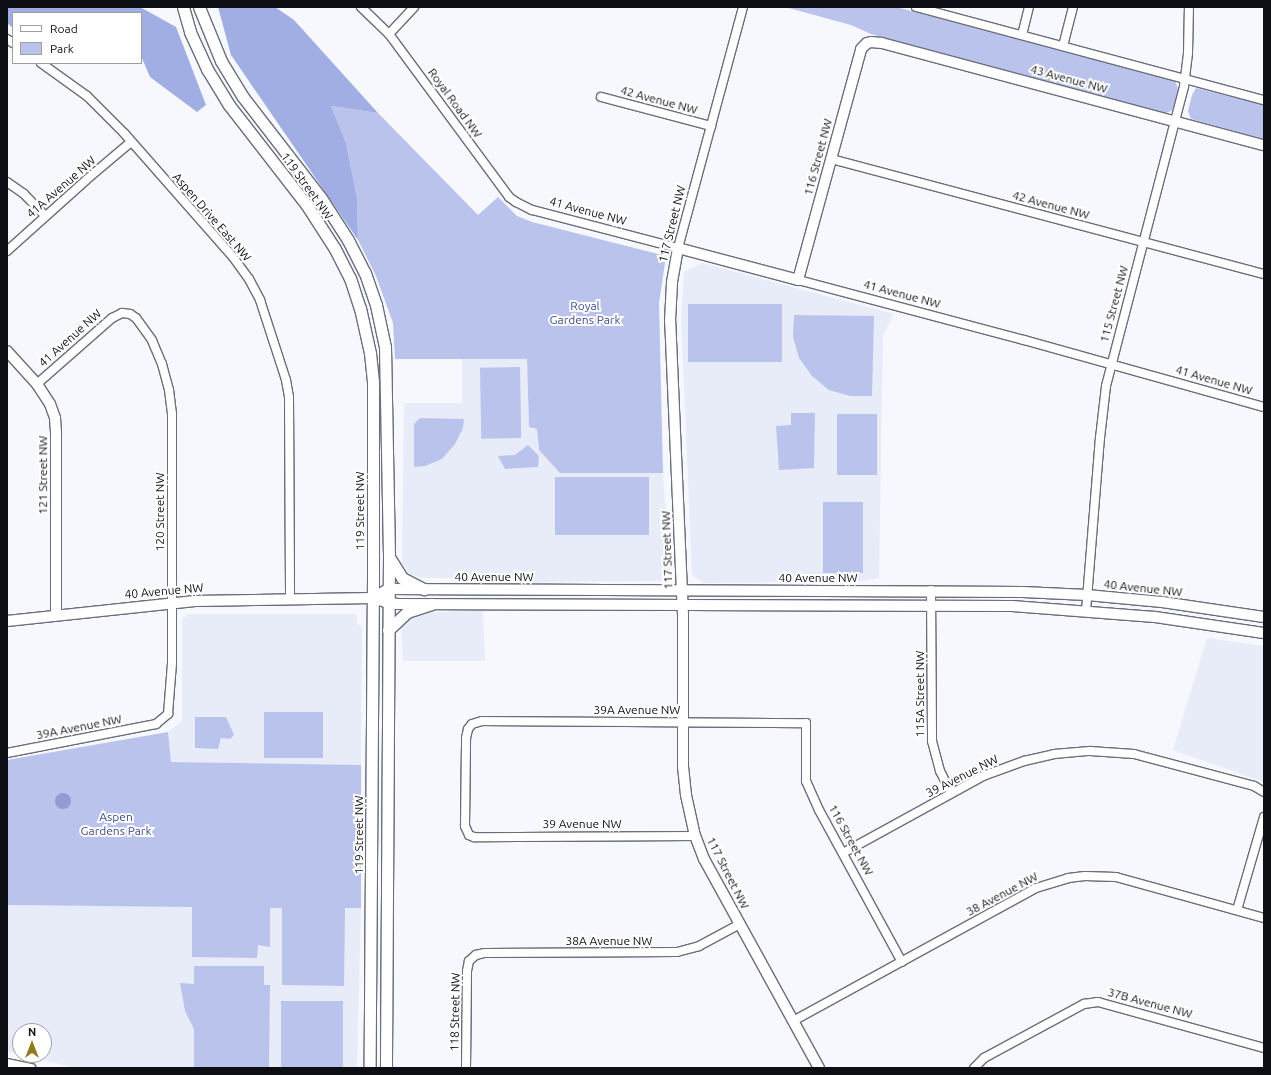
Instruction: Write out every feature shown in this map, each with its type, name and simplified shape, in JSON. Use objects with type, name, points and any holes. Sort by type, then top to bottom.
[{"type":"main road","name":"119 Street NW","points":[[183,7],[190,32],[207,69],[229,105],[308,207],[335,249],[350,278],[360,308],[370,353],[373,382],[370,1067]]},
{"type":"main road","name":"119 Street NW","points":[[199,7],[221,62],[243,97],[321,198],[348,240],[364,273],[373,298],[385,347],[389,557],[386,1068]]},
{"type":"main road","points":[[389,557],[402,578],[424,589]]},
{"type":"main road","points":[[388,630],[407,612],[432,604]]},
{"type":"street","name":"Royal Road NW","points":[[361,7],[389,34],[509,197],[532,210]]},
{"type":"street","points":[[389,34],[414,7]]},
{"type":"street","name":"117 Street NW","points":[[743,7],[678,248],[672,282],[670,321],[682,604],[683,780],[688,806],[704,859],[819,1068]]},
{"type":"street","points":[[916,7],[1264,100]]},
{"type":"street","points":[[1022,35],[1029,7]]},
{"type":"street","points":[[1063,46],[1073,7]]},
{"type":"street","name":"115 Street NW","points":[[1086,611],[1103,408],[1111,364],[1186,79],[1189,7]]},
{"type":"street","name":"43 Avenue NW","points":[[867,43],[882,43],[1264,145]]},
{"type":"street","name":"116 Street NW","points":[[798,280],[861,49],[867,43]]},
{"type":"street","name":"Aspen Drive East NW","points":[[42,64],[87,96],[131,142],[233,257],[249,279],[260,300],[286,380],[289,396],[290,599]]},
{"type":"street","name":"42 Avenue NW","points":[[601,97],[711,126]]},
{"type":"street","name":"41A Avenue NW","points":[[7,251],[131,142]]},
{"type":"street","name":"42 Avenue NW","points":[[831,159],[1264,274]]},
{"type":"street","points":[[7,182],[24,194],[45,216]]},
{"type":"street","name":"41 Avenue NW","points":[[532,210],[1111,364],[1264,407]]},
{"type":"street","name":"41 Avenue NW","points":[[37,384],[112,318],[122,313]]},
{"type":"street","name":"120 Street NW","points":[[122,313],[134,316],[152,340],[166,376],[171,402],[172,663],[168,714],[156,724]]},
{"type":"street","name":"121 Street NW","points":[[7,351],[37,384],[50,404],[56,425],[56,615]]},
{"type":"street","points":[[373,598],[388,589]]},
{"type":"street","name":"40 Avenue NW","points":[[388,589],[681,591],[931,590],[1087,595],[1162,602],[1264,616]]},
{"type":"street","name":"115A Street NW","points":[[931,590],[932,741],[938,766],[951,793]]},
{"type":"street","name":"40 Avenue NW","points":[[7,621],[172,603],[238,599],[373,598],[388,604],[1012,606],[1161,618],[1264,632]]},
{"type":"street","name":"39A Avenue NW","points":[[469,835],[465,826],[466,738],[470,726],[482,721],[806,723]]},
{"type":"street","name":"116 Street NW","points":[[806,723],[806,781],[819,810],[902,962]]},
{"type":"street","name":"39A Avenue NW","points":[[7,753],[156,724]]},
{"type":"street","name":"39 Avenue NW","points":[[843,853],[994,771],[1024,761],[1054,754],[1090,751],[1118,752],[1149,757],[1254,786],[1264,792]]},
{"type":"street","points":[[1237,910],[1264,817]]},
{"type":"street","name":"39 Avenue NW","points":[[469,835],[474,837],[696,836]]},
{"type":"street","name":"38 Avenue NW","points":[[793,1022],[1036,888],[1068,878],[1085,876],[1116,877],[1264,918]]},
{"type":"street","name":"38A Avenue NW","points":[[472,957],[485,953],[677,952],[699,946],[740,924]]},
{"type":"street","name":"118 Street NW","points":[[466,1068],[467,971],[469,961],[472,957]]},
{"type":"street","name":"37B Avenue NW","points":[[974,1068],[984,1058],[1084,1004],[1098,1002],[1264,1048]]},
{"type":"street","points":[[7,1063],[31,1068]]},
{"type":"shaded area","points":[[7,7],[140,7],[176,27],[206,105],[197,112],[150,77],[142,58],[142,12],[12,12],[12,27],[7,23]]},
{"type":"shaded area","points":[[218,7],[275,7],[294,20],[378,113],[331,106],[346,143],[357,198],[358,240],[231,55]]},
{"type":"shaded area","points":[[702,263],[894,314],[883,336],[879,578],[862,581],[703,583],[692,575],[681,318],[684,272]]},
{"type":"shaded area","points":[[462,359],[527,359],[529,427],[537,429],[539,450],[560,473],[663,473],[670,573],[661,581],[528,582],[519,578],[421,578],[410,574],[402,563],[404,403],[462,403]]},
{"type":"shaded area","points":[[483,610],[485,661],[403,661],[401,624],[404,619],[419,613]]},
{"type":"shaded area","points":[[188,614],[356,614],[357,623],[362,627],[361,765],[170,762],[168,732],[182,721],[182,620]]},
{"type":"shaded area","points":[[1207,638],[1264,646],[1264,782],[1173,750]]},
{"type":"shaded area","points":[[63,793],[69,795],[71,801],[69,807],[63,809],[57,807],[55,801],[57,795]]},
{"type":"shaded area","points":[[7,905],[361,908],[357,1068],[75,1068],[52,1062],[52,1023],[12,1023],[12,1053],[9,1052],[7,1049]]},
{"type":"green space","points":[[785,7],[896,7],[1174,81],[1178,89],[1174,107],[1171,111],[1166,113],[871,34],[851,25]]},
{"type":"green space","points":[[1196,88],[1264,105],[1264,139],[1191,119],[1188,111],[1192,95]]},
{"type":"green space","name":"Royal Gardens Park","points":[[331,106],[378,113],[478,215],[498,197],[517,216],[532,222],[666,256],[659,303],[663,473],[560,473],[539,450],[537,429],[529,427],[527,359],[395,359],[393,323],[376,276],[358,240],[357,198],[346,143]]},
{"type":"green space","points":[[688,304],[782,304],[782,362],[688,362]]},
{"type":"green space","points":[[794,315],[874,316],[872,396],[850,396],[829,390],[812,376],[799,358],[793,337]]},
{"type":"green space","points":[[520,367],[521,438],[481,439],[480,368]]},
{"type":"green space","points":[[791,413],[815,413],[814,468],[779,470],[776,426],[791,425]]},
{"type":"green space","points":[[837,414],[877,414],[877,475],[837,475]]},
{"type":"green space","points":[[420,418],[464,419],[463,428],[455,444],[442,459],[425,466],[414,467],[414,424]]},
{"type":"green space","points":[[528,445],[539,456],[538,467],[505,469],[498,456],[515,455]]},
{"type":"green space","points":[[555,477],[649,477],[649,535],[555,535]]},
{"type":"green space","points":[[823,502],[863,502],[863,573],[823,573]]},
{"type":"green space","points":[[264,712],[323,712],[323,758],[264,758]]},
{"type":"green space","points":[[195,717],[226,717],[234,735],[230,739],[221,738],[218,749],[195,748]]},
{"type":"green space","name":"Aspen Gardens Park","points":[[168,732],[171,762],[361,765],[361,908],[345,908],[344,986],[282,985],[282,908],[270,908],[270,947],[258,945],[257,958],[192,957],[192,907],[7,905],[7,760]]},
{"type":"green space","points":[[194,966],[264,966],[264,985],[270,985],[269,1068],[194,1068],[194,1029],[185,1011],[180,983],[194,984]]},
{"type":"green space","points":[[281,1001],[343,1001],[343,1068],[281,1068]]}]
